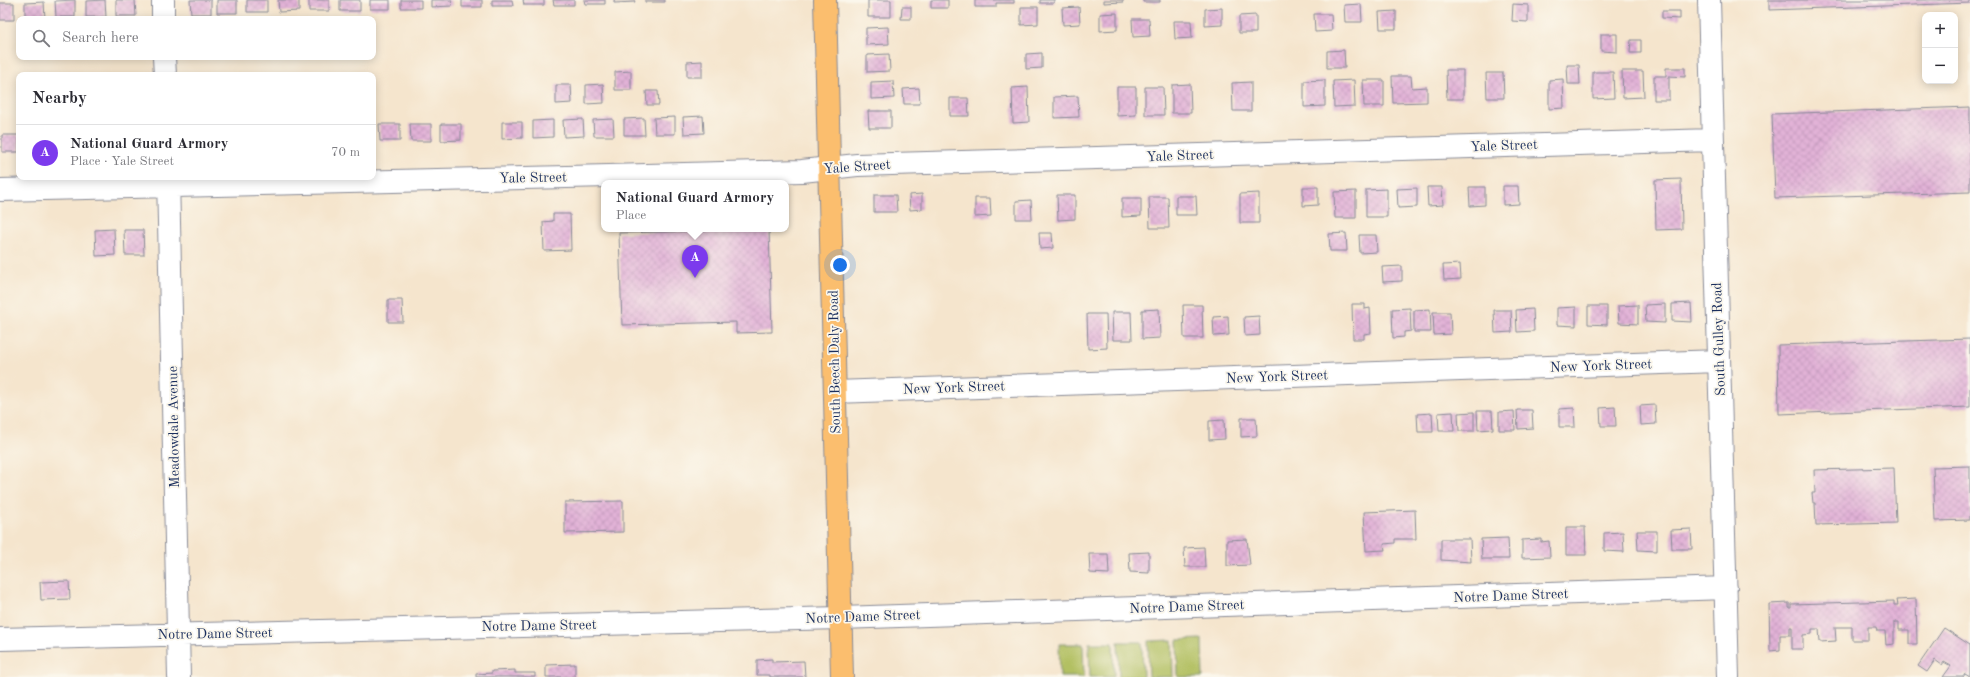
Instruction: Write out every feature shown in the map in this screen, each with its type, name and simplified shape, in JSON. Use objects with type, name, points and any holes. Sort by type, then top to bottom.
[{"type":"main road","name":"South Beech Daly Road","points":[[825,0],[842,677]]},
{"type":"street","points":[[163,0],[163,16]]},
{"type":"street","name":"South Gulley Road","points":[[1710,0],[1728,677]]},
{"type":"street","points":[[164,60],[165,72]]},
{"type":"street","name":"Yale Street","points":[[376,179],[609,176],[830,168],[865,165],[1713,140]]},
{"type":"street","name":"Yale Street","points":[[0,190],[169,182],[316,180]]},
{"type":"street","name":"Meadowdale Avenue","points":[[169,182],[179,677]]},
{"type":"street","name":"New York Street","points":[[835,392],[1719,361]]},
{"type":"street","name":"Notre Dame Street","points":[[0,639],[841,618],[1726,588]]},
{"type":"green space","points":[[1202,639],[1203,677],[1178,677],[1177,640]]},
{"type":"green space","points":[[1172,640],[1173,677],[1149,677],[1148,641]]},
{"type":"green space","points":[[1118,642],[1142,642],[1143,677],[1119,677]]},
{"type":"green space","points":[[1089,643],[1113,643],[1114,677],[1090,677]]},
{"type":"green space","points":[[1059,644],[1083,644],[1084,677],[1060,677]]},
{"type":"building","points":[[75,0],[75,16],[56,16],[55,1]]},
{"type":"building","points":[[105,0],[106,16],[86,16],[86,1]]},
{"type":"building","points":[[116,0],[135,0],[136,16],[116,16]]},
{"type":"building","points":[[190,0],[211,0],[211,14],[191,14]]},
{"type":"building","points":[[217,0],[237,0],[237,13],[217,13]]},
{"type":"building","points":[[247,0],[267,0],[267,12],[247,12]]},
{"type":"building","points":[[278,0],[299,0],[299,11],[279,12]]},
{"type":"building","points":[[309,0],[329,0],[329,11],[309,11]]},
{"type":"building","points":[[340,0],[360,0],[360,11],[340,11]]},
{"type":"building","points":[[370,0],[390,0],[390,9],[370,9]]},
{"type":"building","points":[[401,0],[421,0],[421,8],[401,8]]},
{"type":"building","points":[[431,0],[451,0],[452,6],[431,7]]},
{"type":"building","points":[[462,0],[482,0],[482,7],[462,7]]},
{"type":"building","points":[[492,0],[512,0],[513,6],[492,6]]},
{"type":"building","points":[[523,0],[544,0],[544,5],[524,5]]},
{"type":"building","points":[[553,0],[574,0],[574,5],[554,5]]},
{"type":"building","points":[[584,0],[605,0],[605,4],[585,4]]},
{"type":"building","points":[[614,0],[634,0],[635,2],[614,3]]},
{"type":"building","points":[[645,0],[665,0],[665,2],[645,2]]},
{"type":"building","points":[[868,0],[891,0],[891,17],[868,17]]},
{"type":"building","points":[[931,0],[948,0],[948,8],[931,8]]},
{"type":"building","points":[[975,0],[1014,0],[1014,3],[996,3],[996,7],[975,7]]},
{"type":"building","points":[[1040,0],[1054,0],[1054,3],[1040,3]]},
{"type":"building","points":[[1104,0],[1123,0],[1123,2],[1104,3]]},
{"type":"building","points":[[1143,0],[1160,0],[1160,2],[1143,2]]},
{"type":"building","points":[[1769,0],[1970,0],[1970,3],[1769,10]]},
{"type":"building","points":[[44,2],[45,16],[25,16],[25,3]]},
{"type":"building","points":[[0,3],[14,3],[14,20],[0,20]]},
{"type":"building","points":[[1361,4],[1362,22],[1345,22],[1344,5]]},
{"type":"building","points":[[1513,4],[1528,5],[1528,22],[1512,21]]},
{"type":"building","points":[[902,7],[911,7],[911,19],[901,19]]},
{"type":"building","points":[[1021,7],[1038,7],[1038,24],[1021,25]]},
{"type":"building","points":[[1079,7],[1080,24],[1063,25],[1062,8]]},
{"type":"building","points":[[1222,8],[1222,25],[1205,26],[1205,9]]},
{"type":"building","points":[[1396,11],[1396,29],[1380,29],[1379,12]]},
{"type":"building","points":[[1662,11],[1680,11],[1680,19],[1662,18]]},
{"type":"building","points":[[1117,13],[1117,30],[1100,31],[1100,14]]},
{"type":"building","points":[[1314,14],[1331,14],[1332,31],[1315,32]]},
{"type":"building","points":[[1256,15],[1256,33],[1239,33],[1239,16]]},
{"type":"building","points":[[1132,19],[1149,19],[1150,36],[1133,37]]},
{"type":"building","points":[[1174,21],[1191,21],[1192,38],[1175,39]]},
{"type":"building","points":[[888,27],[889,44],[866,45],[866,28]]},
{"type":"building","points":[[1601,34],[1617,34],[1617,52],[1601,51]]},
{"type":"building","points":[[1631,40],[1641,40],[1641,53],[1630,53]]},
{"type":"building","points":[[1344,50],[1345,68],[1327,68],[1327,51]]},
{"type":"building","points":[[1042,53],[1042,68],[1026,69],[1026,54]]},
{"type":"building","points":[[889,54],[890,71],[867,72],[867,55]]},
{"type":"building","points":[[702,61],[702,77],[687,77],[687,62]]},
{"type":"building","points":[[1567,65],[1579,65],[1580,84],[1568,84]]},
{"type":"building","points":[[1666,68],[1685,68],[1685,77],[1669,76],[1669,100],[1654,100],[1654,76],[1666,76]]},
{"type":"building","points":[[1446,70],[1463,70],[1463,99],[1447,99]]},
{"type":"building","points":[[631,71],[631,90],[615,90],[615,72]]},
{"type":"building","points":[[1622,71],[1643,71],[1644,97],[1623,98]]},
{"type":"building","points":[[1593,72],[1613,72],[1614,98],[1593,99]]},
{"type":"building","points":[[1486,73],[1503,73],[1504,98],[1487,98]]},
{"type":"building","points":[[1392,76],[1411,76],[1412,88],[1427,87],[1427,102],[1393,103]]},
{"type":"building","points":[[1563,79],[1564,108],[1549,109],[1549,80]]},
{"type":"building","points":[[1325,80],[1325,106],[1304,107],[1304,81]]},
{"type":"building","points":[[1354,80],[1355,106],[1334,107],[1333,81]]},
{"type":"building","points":[[1363,80],[1384,80],[1384,106],[1364,106]]},
{"type":"building","points":[[893,81],[894,98],[871,99],[871,82]]},
{"type":"building","points":[[1251,82],[1251,111],[1233,111],[1232,83]]},
{"type":"building","points":[[603,84],[604,103],[586,104],[586,85]]},
{"type":"building","points":[[1190,84],[1191,113],[1172,113],[1172,85]]},
{"type":"building","points":[[556,85],[571,85],[572,103],[556,104]]},
{"type":"building","points":[[1028,87],[1029,122],[1013,123],[1012,88]]},
{"type":"building","points":[[1117,87],[1136,87],[1136,115],[1117,116]]},
{"type":"building","points":[[1145,87],[1163,87],[1164,115],[1145,115]]},
{"type":"building","points":[[919,88],[920,104],[904,104],[903,89]]},
{"type":"building","points":[[646,91],[658,91],[659,105],[647,105]]},
{"type":"building","points":[[1078,96],[1079,117],[1054,118],[1054,97]]},
{"type":"building","points":[[950,98],[968,98],[969,116],[950,116]]},
{"type":"building","points":[[1970,107],[1970,192],[1775,198],[1772,114]]},
{"type":"building","points":[[868,111],[891,111],[891,128],[869,128]]},
{"type":"building","points":[[703,116],[704,133],[684,134],[683,117]]},
{"type":"building","points":[[675,117],[675,134],[655,134],[654,118]]},
{"type":"building","points":[[644,118],[645,135],[624,135],[624,119]]},
{"type":"building","points":[[583,119],[584,136],[564,137],[563,120]]},
{"type":"building","points":[[613,119],[614,136],[594,136],[593,120]]},
{"type":"building","points":[[553,120],[553,137],[533,138],[533,121]]},
{"type":"building","points":[[502,122],[522,122],[522,138],[502,139]]},
{"type":"building","points":[[379,124],[400,124],[400,141],[380,141]]},
{"type":"building","points":[[410,124],[431,124],[431,141],[411,141]]},
{"type":"building","points":[[441,124],[461,124],[461,140],[441,141]]},
{"type":"building","points":[[2,135],[16,135],[16,152],[2,152]]},
{"type":"building","points":[[1681,179],[1682,229],[1656,230],[1655,180]]},
{"type":"building","points":[[1503,186],[1518,186],[1519,204],[1503,205]]},
{"type":"building","points":[[1303,187],[1318,187],[1318,205],[1303,206]]},
{"type":"building","points":[[1427,187],[1442,187],[1443,205],[1428,206]]},
{"type":"building","points":[[1469,187],[1485,187],[1485,205],[1470,206]]},
{"type":"building","points":[[1417,188],[1417,207],[1398,208],[1397,189]]},
{"type":"building","points":[[1387,189],[1387,217],[1366,217],[1366,190]]},
{"type":"building","points":[[1356,191],[1356,218],[1335,218],[1334,192]]},
{"type":"building","points":[[1259,193],[1259,223],[1240,223],[1240,194]]},
{"type":"building","points":[[922,194],[922,209],[910,210],[909,195]]},
{"type":"building","points":[[874,195],[896,195],[897,212],[874,212]]},
{"type":"building","points":[[1057,195],[1075,195],[1075,219],[1058,220]]},
{"type":"building","points":[[1176,196],[1196,196],[1197,215],[1176,215]]},
{"type":"building","points":[[1149,197],[1168,197],[1169,228],[1150,228]]},
{"type":"building","points":[[975,198],[990,198],[991,216],[975,217]]},
{"type":"building","points":[[1122,198],[1141,198],[1141,216],[1122,217]]},
{"type":"building","points":[[1031,200],[1032,219],[1016,219],[1016,201]]},
{"type":"building","points":[[553,214],[570,214],[571,250],[544,251],[543,222],[553,221]]},
{"type":"building","points":[[114,229],[115,255],[96,256],[95,230]]},
{"type":"building","points":[[124,230],[143,230],[144,255],[125,255]]},
{"type":"building","points":[[769,232],[772,332],[736,333],[736,322],[622,325],[619,233]]},
{"type":"building","points":[[1039,233],[1052,233],[1053,248],[1040,249]]},
{"type":"building","points":[[1346,233],[1347,251],[1330,251],[1329,234]]},
{"type":"building","points":[[1359,235],[1376,235],[1377,252],[1360,253]]},
{"type":"building","points":[[1460,264],[1461,279],[1444,280],[1443,265]]},
{"type":"building","points":[[1402,266],[1402,281],[1383,282],[1382,267]]},
{"type":"building","points":[[388,300],[402,300],[403,322],[388,322]]},
{"type":"building","points":[[1691,303],[1692,322],[1672,321],[1672,304]]},
{"type":"building","points":[[1352,304],[1365,304],[1365,309],[1370,308],[1371,333],[1364,334],[1364,339],[1353,339]]},
{"type":"building","points":[[1665,304],[1665,323],[1646,322],[1645,305]]},
{"type":"building","points":[[1183,305],[1202,305],[1203,338],[1184,338]]},
{"type":"building","points":[[1638,305],[1638,324],[1619,323],[1618,306]]},
{"type":"building","points":[[1588,306],[1607,306],[1607,325],[1588,324]]},
{"type":"building","points":[[1576,307],[1576,326],[1557,325],[1557,308]]},
{"type":"building","points":[[1410,308],[1411,331],[1404,332],[1404,337],[1393,338],[1392,309]]},
{"type":"building","points":[[1159,309],[1160,338],[1142,339],[1142,310]]},
{"type":"building","points":[[1430,309],[1431,332],[1414,332],[1414,310]]},
{"type":"building","points":[[1533,309],[1534,331],[1517,332],[1516,310]]},
{"type":"building","points":[[1494,310],[1511,310],[1512,332],[1495,333]]},
{"type":"building","points":[[1112,312],[1131,312],[1132,340],[1113,340]]},
{"type":"building","points":[[1433,312],[1450,312],[1451,334],[1434,335]]},
{"type":"building","points":[[1087,314],[1106,314],[1107,348],[1088,349]]},
{"type":"building","points":[[1228,316],[1229,335],[1214,336],[1213,317]]},
{"type":"building","points":[[1259,316],[1260,335],[1245,336],[1244,317]]},
{"type":"building","points":[[1970,339],[1970,407],[1779,414],[1778,345]]},
{"type":"building","points":[[1655,405],[1656,424],[1641,425],[1640,406]]},
{"type":"building","points":[[1615,407],[1616,426],[1601,426],[1600,408]]},
{"type":"building","points":[[1574,408],[1575,427],[1559,427],[1559,409]]},
{"type":"building","points":[[1517,410],[1532,410],[1533,428],[1518,429]]},
{"type":"building","points":[[1477,411],[1492,411],[1493,429],[1478,430]]},
{"type":"building","points":[[1514,411],[1515,430],[1499,430],[1499,412]]},
{"type":"building","points":[[1453,412],[1454,431],[1439,431],[1438,413]]},
{"type":"building","points":[[1474,412],[1474,431],[1459,431],[1458,413]]},
{"type":"building","points":[[1432,413],[1433,432],[1418,432],[1417,414]]},
{"type":"building","points":[[1241,418],[1256,418],[1257,436],[1241,437]]},
{"type":"building","points":[[1224,420],[1225,439],[1209,440],[1209,421]]},
{"type":"building","points":[[1970,466],[1970,520],[1935,521],[1933,467]]},
{"type":"building","points":[[1894,468],[1896,523],[1816,525],[1815,503],[1813,503],[1812,493],[1815,493],[1814,470]]},
{"type":"building","points":[[623,501],[623,532],[565,533],[565,502]]},
{"type":"building","points":[[1415,510],[1416,539],[1395,539],[1395,543],[1384,544],[1385,550],[1366,551],[1364,512]]},
{"type":"building","points":[[1566,527],[1585,527],[1586,555],[1566,555]]},
{"type":"building","points":[[1691,529],[1692,549],[1672,549],[1671,530]]},
{"type":"building","points":[[1637,531],[1657,531],[1657,551],[1638,550]]},
{"type":"building","points":[[1623,532],[1624,552],[1604,551],[1604,533]]},
{"type":"building","points":[[1508,538],[1509,559],[1482,559],[1481,539]]},
{"type":"building","points":[[1247,539],[1250,565],[1227,566],[1227,540]]},
{"type":"building","points":[[1441,539],[1470,539],[1471,562],[1441,560]]},
{"type":"building","points":[[1541,539],[1541,542],[1549,541],[1550,557],[1522,558],[1522,540]]},
{"type":"building","points":[[1204,547],[1205,567],[1185,567],[1184,548]]},
{"type":"building","points":[[1149,552],[1149,573],[1130,572],[1129,553]]},
{"type":"building","points":[[1089,554],[1108,554],[1109,574],[1090,573]]},
{"type":"building","points":[[69,581],[70,599],[41,600],[40,582]]},
{"type":"building","points":[[1916,599],[1917,644],[1909,644],[1909,630],[1899,630],[1899,622],[1894,622],[1894,644],[1886,645],[1885,631],[1877,631],[1876,627],[1868,627],[1868,640],[1852,640],[1852,627],[1835,627],[1836,641],[1820,642],[1819,629],[1812,629],[1812,634],[1803,635],[1803,649],[1792,649],[1792,627],[1790,627],[1790,635],[1780,635],[1780,650],[1770,651],[1769,604],[1789,603],[1789,608],[1791,608],[1791,604],[1894,601],[1894,605],[1898,605],[1897,600]]},
{"type":"building","points":[[1944,628],[1970,645],[1970,677],[1965,674],[1963,677],[1943,677],[1951,666],[1944,662],[1942,665],[1935,660],[1927,672],[1918,666]]},
{"type":"building","points":[[772,659],[772,662],[804,661],[805,677],[770,677],[770,675],[757,675],[757,660]]},
{"type":"building","points":[[575,664],[575,677],[546,677],[546,665]]},
{"type":"building","points":[[515,670],[515,673],[535,673],[535,677],[476,677],[476,674],[492,673],[492,671]]},
{"type":"place","name":"National Guard Armory","points":[[695,278]]}]
